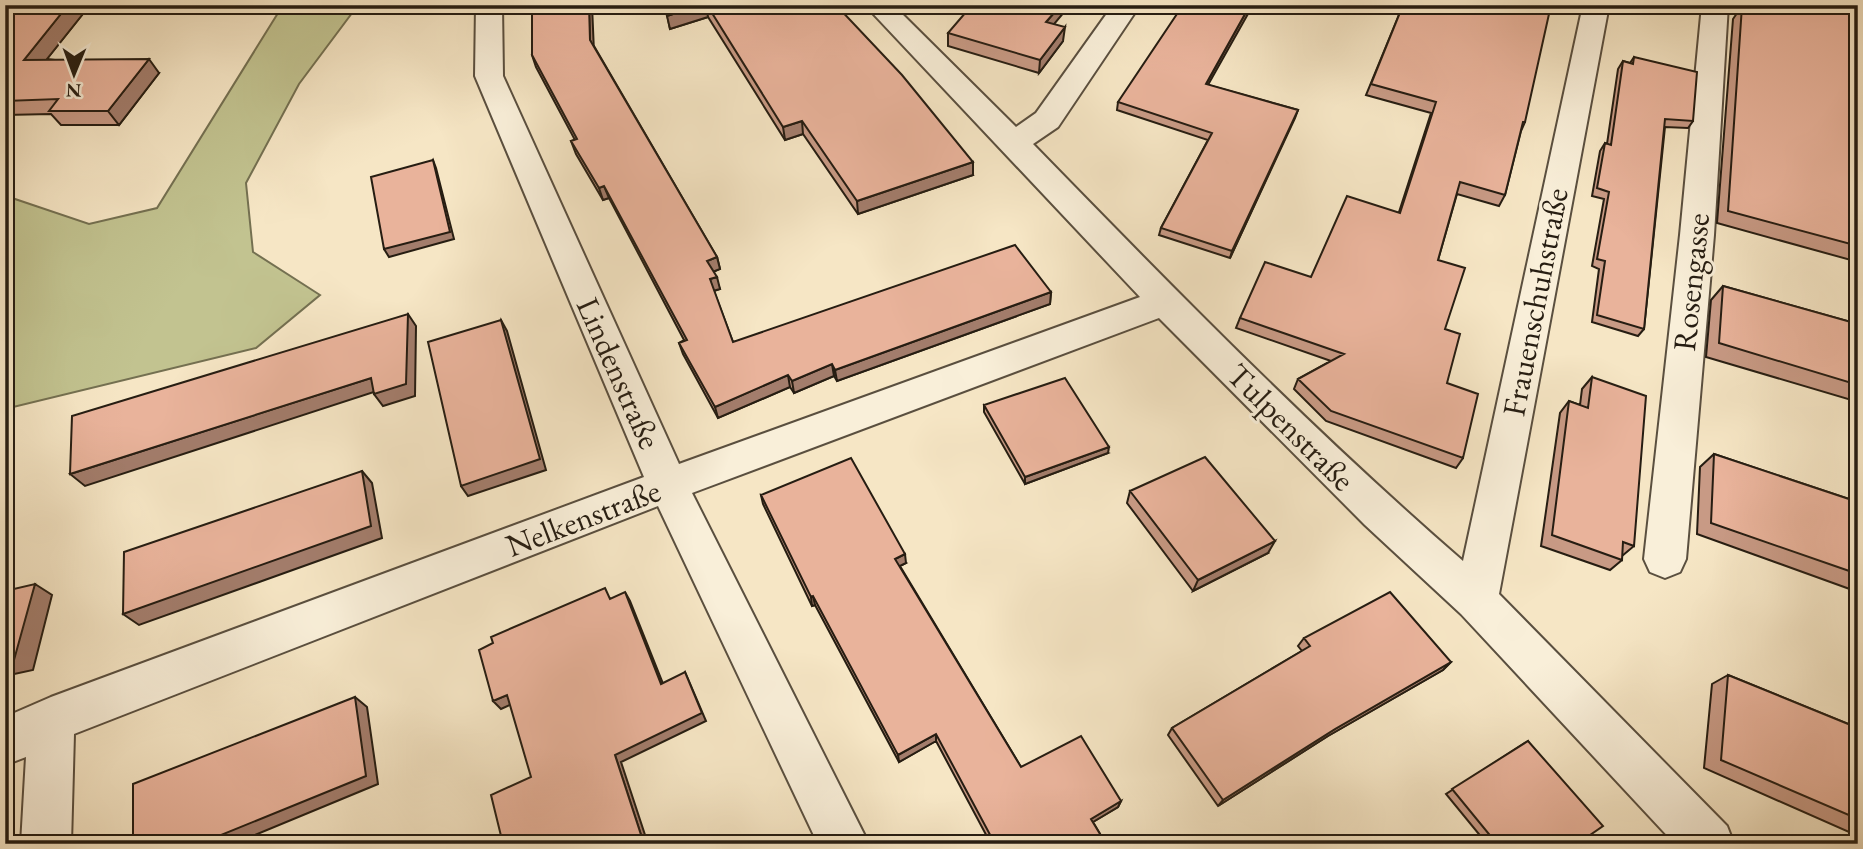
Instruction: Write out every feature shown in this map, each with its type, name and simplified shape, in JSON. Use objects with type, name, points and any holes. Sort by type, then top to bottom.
[{"type":"street","name":"Lindenstraße","points":[[489,5],[489,76],[668,485],[844,844]]},
{"type":"street","name":"Tulpenstraße","points":[[878,5],[1014,143],[1164,302],[1379,513],[1476,600],[1709,844]]},
{"type":"street","points":[[1014,143],[1047,120],[1127,5]]},
{"type":"street","name":"Frauenschuhstraße","points":[[1476,600],[1596,5]]},
{"type":"street","name":"Rosengasse","points":[[1665,559],[1697,234],[1715,5]]},
{"type":"street","name":"Nelkenstraße","points":[[5,742],[51,720],[668,485],[1164,302]]},
{"type":"street","points":[[46,844],[51,720]]},
{"type":"green space","points":[[283,5],[358,5],[299,84],[246,183],[253,252],[320,295],[256,348],[5,409],[5,206],[12,198],[89,224],[157,208]]},
{"type":"building","points":[[7,5],[68,5],[24,60],[149,59],[108,111],[49,111],[58,99],[5,101]]},
{"type":"building","points":[[532,5],[589,5],[590,40],[717,257],[707,261],[717,277],[710,279],[733,342],[1015,245],[1051,292],[835,370],[832,364],[792,381],[788,375],[715,407],[679,343],[687,340],[604,186],[599,188],[571,141],[577,139],[532,55]]},
{"type":"building","points":[[665,5],[701,5],[667,16]]},
{"type":"building","points":[[707,5],[836,5],[902,75],[973,162],[857,201],[802,121],[783,127]]},
{"type":"building","points":[[972,5],[1061,5],[1046,22],[1065,27],[1040,60],[948,33]]},
{"type":"building","points":[[1183,5],[1250,5],[1206,84],[1298,110],[1232,251],[1161,228],[1212,133],[1118,102]]},
{"type":"building","points":[[1403,5],[1551,5],[1525,122],[1505,195],[1460,182],[1438,260],[1465,268],[1445,329],[1460,334],[1447,383],[1478,394],[1463,458],[1331,411],[1298,379],[1344,354],[1240,318],[1265,262],[1311,277],[1347,196],[1400,213],[1436,102],[1371,84]]},
{"type":"building","points":[[1762,5],[1858,5],[1858,246],[1728,211],[1742,6],[1762,11]]},
{"type":"building","points":[[1634,57],[1697,72],[1693,121],[1665,119],[1644,329],[1597,315],[1605,261],[1597,259],[1609,192],[1597,188],[1605,143],[1611,145],[1623,61],[1633,64]]},
{"type":"building","points":[[433,160],[450,232],[384,249],[371,177]]},
{"type":"building","points":[[1723,286],[1858,324],[1858,385],[1719,343]]},
{"type":"building","points":[[408,314],[406,384],[374,394],[371,378],[70,474],[72,416]]},
{"type":"building","points":[[501,320],[540,459],[461,486],[428,342]]},
{"type":"building","points":[[1592,377],[1646,396],[1634,546],[1623,542],[1622,560],[1552,535],[1569,401],[1588,408]]},
{"type":"building","points":[[1065,378],[1109,447],[1025,477],[984,405]]},
{"type":"building","points":[[1714,454],[1858,502],[1858,574],[1711,523]]},
{"type":"building","points":[[1205,457],[1275,541],[1198,580],[1130,491]]},
{"type":"building","points":[[851,458],[905,554],[895,559],[1021,767],[1081,736],[1121,801],[1091,819],[1106,844],[995,844],[936,734],[898,755],[813,596],[811,597],[761,495]]},
{"type":"building","points":[[362,471],[371,526],[123,614],[124,552]]},
{"type":"building","points":[[35,584],[14,660],[5,662],[5,591]]},
{"type":"building","points":[[605,588],[610,599],[625,592],[661,684],[685,672],[702,713],[615,755],[644,844],[503,844],[491,795],[531,777],[507,695],[493,701],[479,650],[493,643],[491,637]]},
{"type":"building","points":[[1390,592],[1451,662],[1335,729],[1223,800],[1172,728],[1310,646],[1304,638]]},
{"type":"building","points":[[1728,675],[1858,728],[1858,819],[1721,760]]},
{"type":"building","points":[[355,697],[366,776],[199,844],[133,844],[133,784]]},
{"type":"building","points":[[1528,741],[1603,826],[1577,844],[1497,844],[1452,789]]}]
